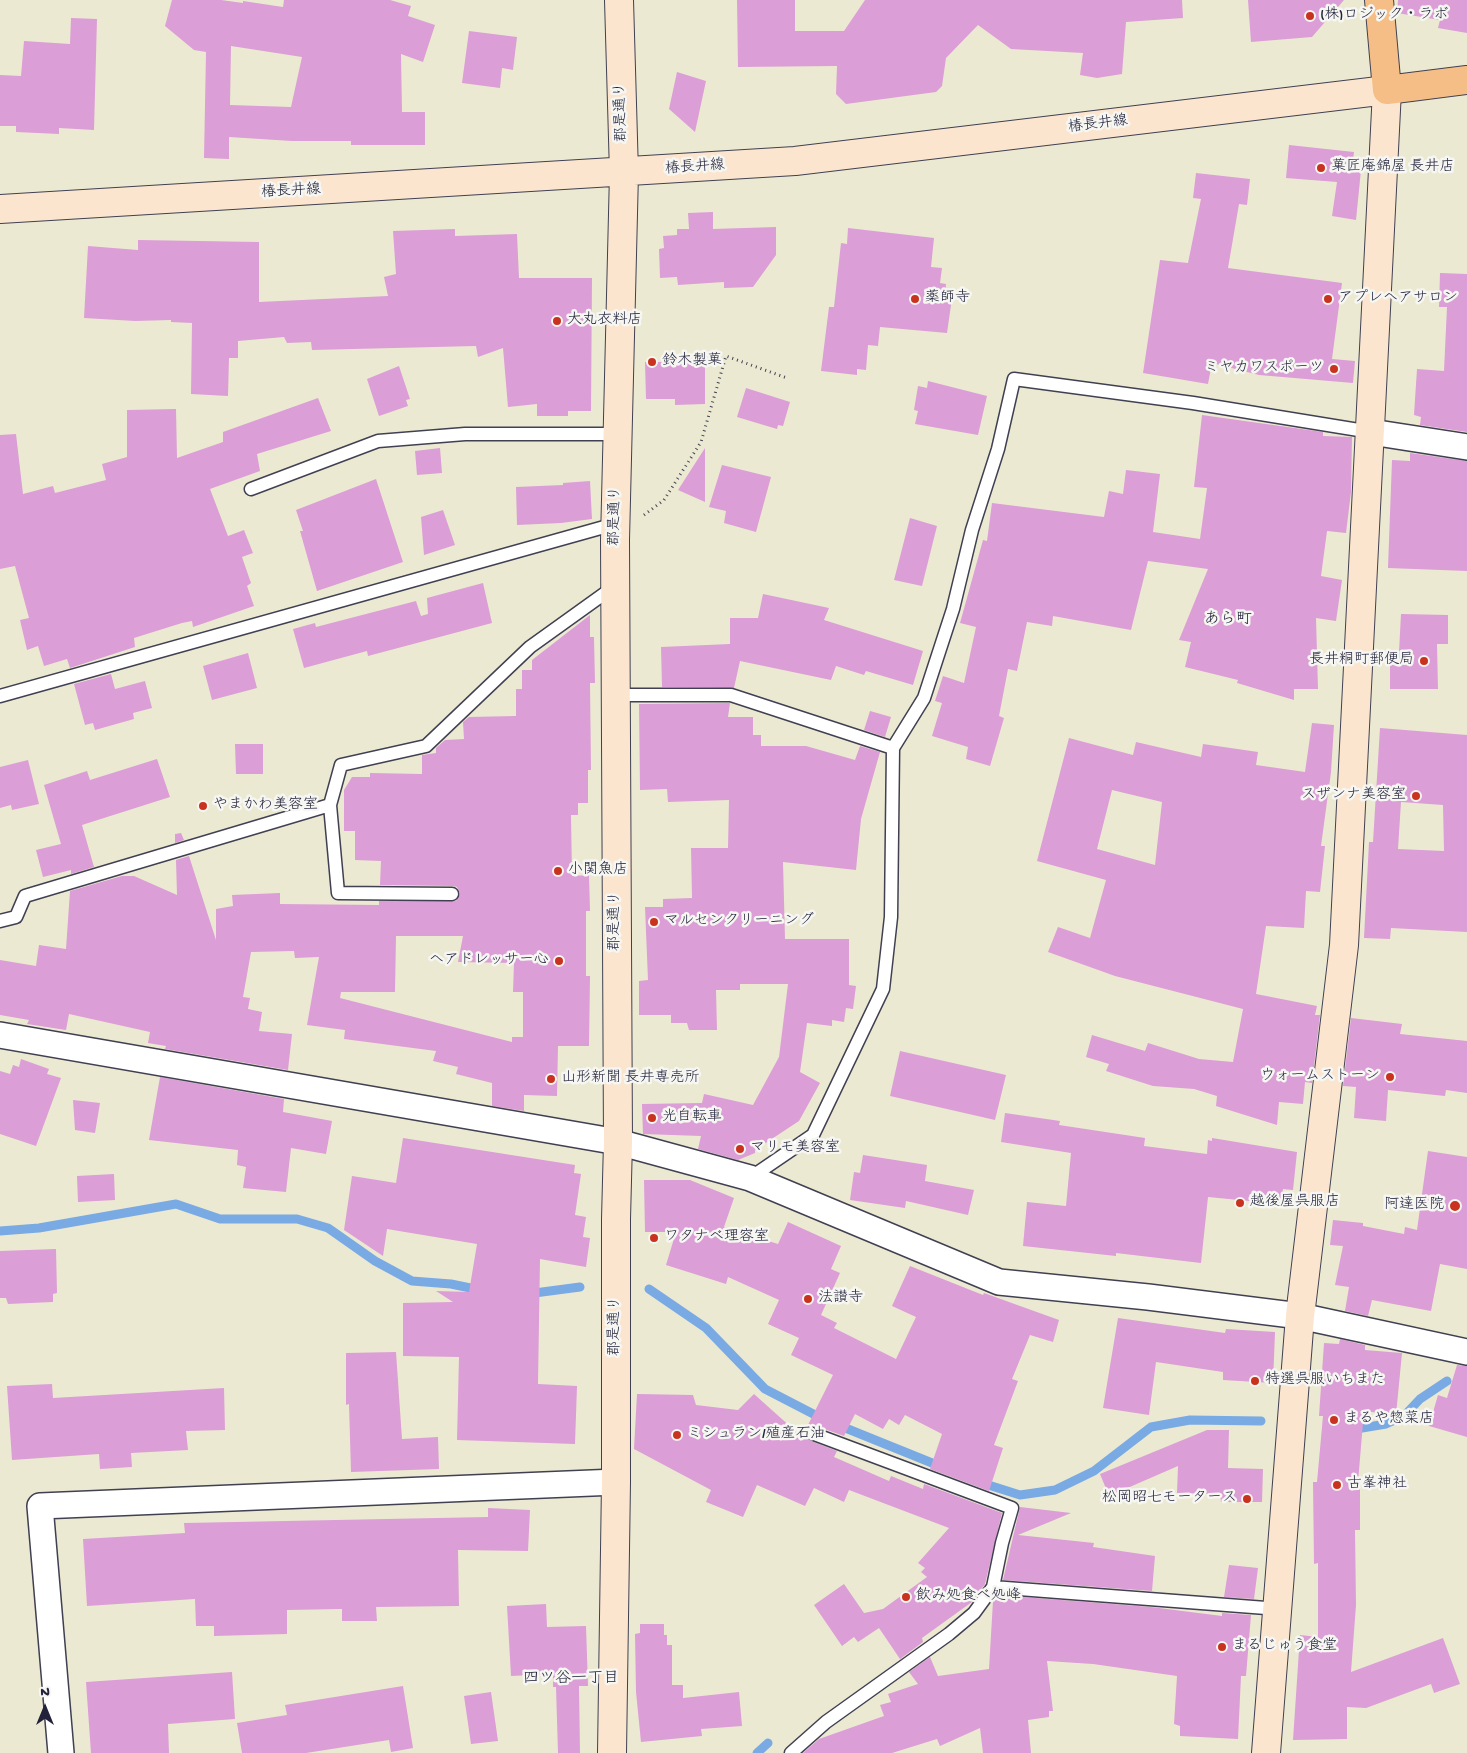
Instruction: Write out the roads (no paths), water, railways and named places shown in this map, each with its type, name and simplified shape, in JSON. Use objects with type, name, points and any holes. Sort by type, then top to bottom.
[{"type":"main road","points":[[1379,0],[1388,90],[1467,80]]},
{"type":"street","name":"郡是通り","points":[[612,1753],[618,1142],[615,532],[624,173],[619,0]]},
{"type":"street","name":"椿長井線","points":[[0,208],[624,173],[795,161],[1388,90]]},
{"type":"street","points":[[1266,1753],[1279,1609],[1300,1316],[1344,944],[1388,90]]},
{"type":"street","points":[[1371,432],[1467,446]]},
{"type":"street","points":[[0,1034],[618,1142],[750,1178],[999,1282],[1148,1297],[1300,1316],[1467,1352]]},
{"type":"street","points":[[60,1753],[40,1506],[616,1482]]},
{"type":"lane","points":[[750,1178],[813,1135],[849,1064],[882,989],[891,917],[893,748],[924,698],[953,609],[972,530],[998,449],[1014,379],[1193,403],[1371,432]]},
{"type":"lane","points":[[252,489],[378,441],[465,434],[618,434]]},
{"type":"lane","points":[[0,696],[615,532]]},
{"type":"lane","points":[[452,894],[338,893],[330,804],[341,764],[426,746],[530,647],[615,586]]},
{"type":"lane","points":[[615,695],[731,695],[893,748]]},
{"type":"lane","points":[[0,921],[16,917],[25,896],[330,804]]},
{"type":"lane","points":[[791,1753],[826,1722],[949,1634],[974,1613],[993,1587],[1002,1543],[1012,1508],[814,1434]]},
{"type":"lane","points":[[993,1587],[1279,1609]]},
{"type":"waterway","points":[[0,1231],[39,1228],[176,1204],[220,1219],[297,1219],[328,1228],[375,1261],[412,1281],[451,1284],[480,1290]]},
{"type":"waterway","points":[[527,1294],[580,1287]]},
{"type":"waterway","points":[[649,1289],[706,1328],[765,1389],[823,1419]]},
{"type":"waterway","points":[[1350,1430],[1386,1424],[1404,1416],[1420,1399],[1447,1381]]},
{"type":"waterway","points":[[979,1482],[1020,1495],[1055,1490],[1094,1471],[1151,1427],[1190,1420],[1261,1421]]},
{"type":"waterway","points":[[838,1425],[942,1467]]},
{"type":"waterway","points":[[757,1753],[768,1743]]},
{"type":"place","name":"(株)ロジック・ラボ","points":[[1310,16]]},
{"type":"place","name":"菓匠庵錦屋 長井店","points":[[1321,168]]},
{"type":"place","name":"薬師寺","points":[[915,299]]},
{"type":"place","name":"アプレヘアサロン","points":[[1328,299]]},
{"type":"place","name":"大丸衣料店","points":[[557,321]]},
{"type":"place","name":"鈴木製菓","points":[[652,362]]},
{"type":"place","name":"ミヤカワスポーツ","points":[[1334,369]]},
{"type":"place","name":"長井粡町郵便局","points":[[1424,661]]},
{"type":"place","name":"スザンナ美容室","points":[[1416,796]]},
{"type":"place","name":"やまかわ美容室","points":[[203,806]]},
{"type":"place","name":"小関魚店","points":[[558,871]]},
{"type":"place","name":"マルセンクリーニング","points":[[654,922]]},
{"type":"place","name":"ヘアドレッサー心","points":[[559,961]]},
{"type":"place","name":"ウォームストーン","points":[[1390,1077]]},
{"type":"place","name":"山形新聞 長井専売所","points":[[551,1079]]},
{"type":"place","name":"光自転車","points":[[652,1118]]},
{"type":"place","name":"マリモ美容室","points":[[740,1149]]},
{"type":"place","name":"越後屋呉服店","points":[[1240,1203]]},
{"type":"place","name":"阿達医院","points":[[1455,1206]]},
{"type":"place","name":"ワタナベ理容室","points":[[654,1238]]},
{"type":"place","name":"法讃寺","points":[[808,1299]]},
{"type":"place","name":"特選呉服いちまた","points":[[1255,1381]]},
{"type":"place","name":"まるや惣菜店","points":[[1334,1420]]},
{"type":"place","name":"ミシュラン/殖産石油","points":[[677,1435]]},
{"type":"place","name":"古峯神社","points":[[1337,1485]]},
{"type":"place","name":"松岡昭七モータース","points":[[1247,1499]]},
{"type":"place","name":"飲み処食べ処峰","points":[[906,1597]]},
{"type":"place","name":"まるじゅう食堂","points":[[1222,1647]]},
{"type":"district","name":"あら町","points":[[1228,621]]},
{"type":"district","name":"四ツ谷一丁目","points":[[571,1680]]}]
